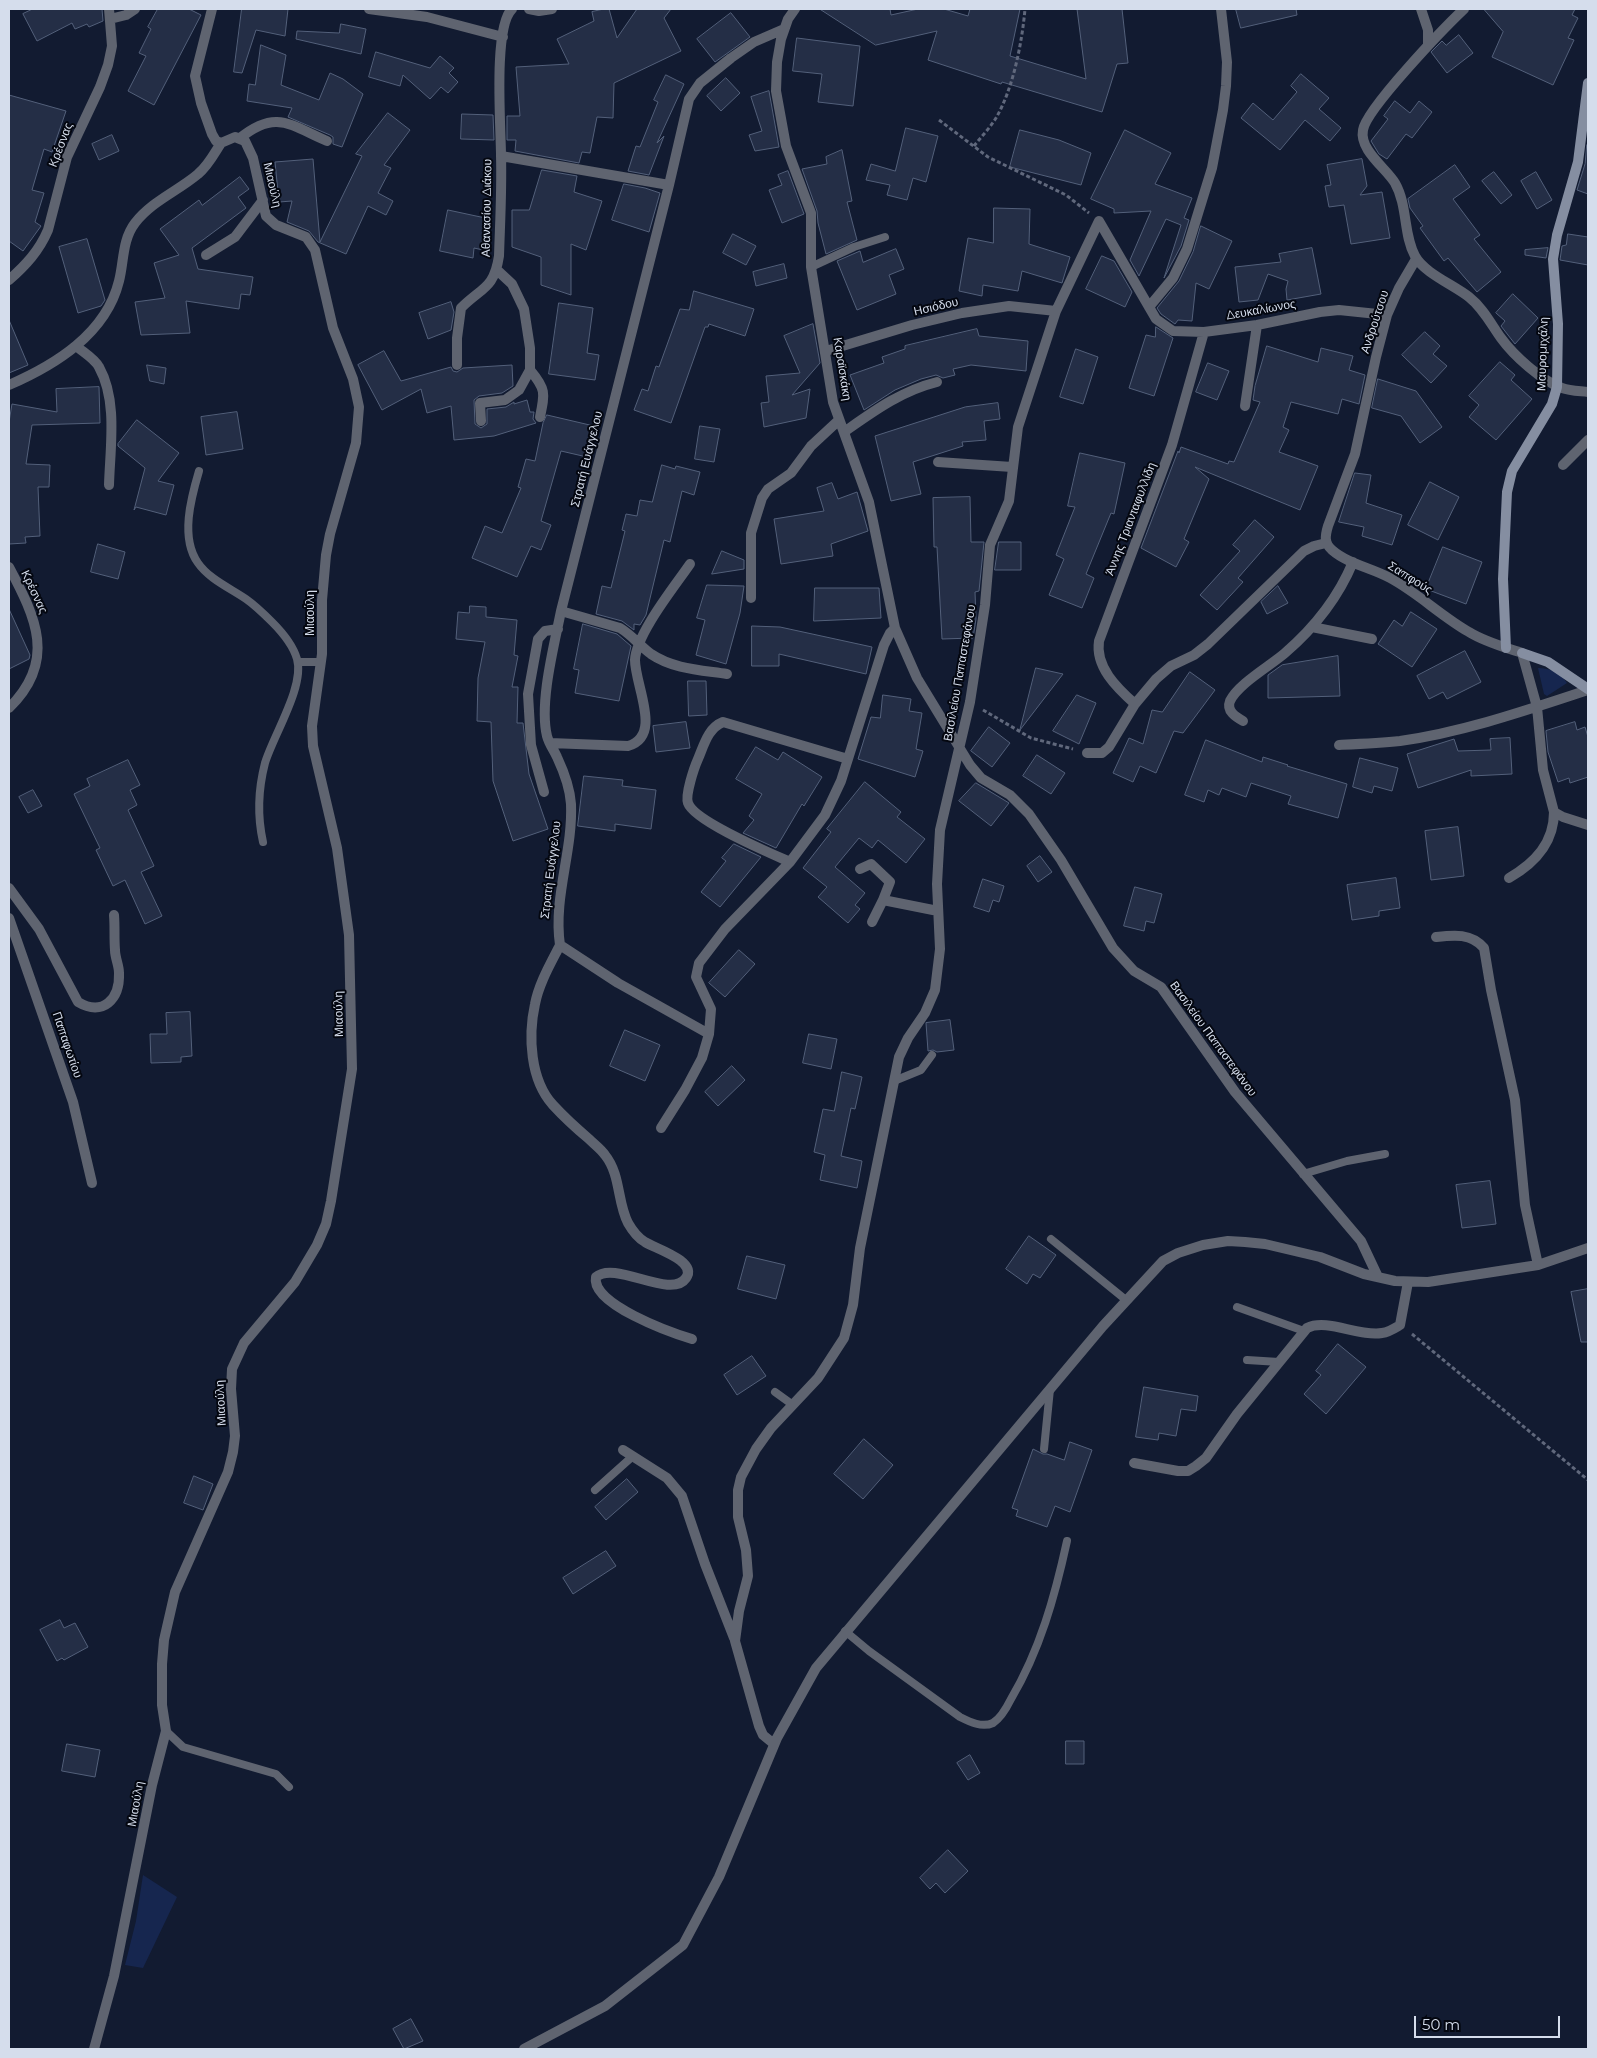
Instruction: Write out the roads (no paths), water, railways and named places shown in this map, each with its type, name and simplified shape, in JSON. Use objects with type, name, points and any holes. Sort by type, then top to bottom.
[{"type":"street","points":[[109,14],[126,15],[135,9]]},
{"type":"street","points":[[212,9],[195,76],[201,103],[212,134],[216,141],[221,143]]},
{"type":"street","points":[[369,9],[427,18],[502,37]]},
{"type":"street","name":"Αθανασίου Διάκου","points":[[457,365],[457,338],[461,308],[491,283],[497,270],[500,256],[500,84],[502,37],[505,20],[512,9]]},
{"type":"street","points":[[529,9],[539,11],[552,9]]},
{"type":"street","name":"Καραϊσκάκη","points":[[796,9],[788,19],[784,29],[777,62],[778,102],[786,146],[811,213],[811,267],[826,351],[830,386],[839,420],[869,502],[895,628],[917,678],[960,749]]},
{"type":"street","points":[[1149,308],[1173,278],[1187,250],[1214,158],[1226,86],[1226,55],[1221,9]]},
{"type":"street","points":[[1421,9],[1428,30],[1428,46]]},
{"type":"street","points":[[1464,9],[1428,46],[1376,107],[1364,124],[1364,143],[1397,186],[1404,207],[1412,250],[1416,259],[1436,276],[1469,297],[1489,319],[1501,338],[1517,356],[1547,381],[1565,389],[1588,392]]},
{"type":"street","name":"Κρέσνας","points":[[9,280],[36,253],[48,230],[67,156],[100,87],[108,65],[112,46],[109,14]]},
{"type":"street","name":"Στρατή Ευάγγελου","points":[[560,945],[557,928],[558,909],[568,849],[570,804],[566,779],[550,743],[546,725],[546,708],[548,683],[561,612],[669,185],[686,105],[694,90],[711,73],[746,47],[763,37],[784,29]]},
{"type":"street","name":"Μαυρομιχάλη","points":[[1506,648],[1503,578],[1507,492],[1512,471],[1552,404],[1558,386],[1558,324],[1553,259],[1584,152],[1588,83]]},
{"type":"street","points":[[9,385],[49,365],[76,346],[107,309],[114,294],[130,230],[136,222],[162,199],[198,174],[221,143],[235,137],[240,138],[253,127],[272,121],[291,124],[327,141]]},
{"type":"street","name":"Μιαούλη","points":[[94,2049],[114,1976],[152,1785],[166,1731],[162,1705],[162,1664],[164,1640],[174,1592],[228,1472],[233,1452],[235,1436],[231,1389],[232,1369],[244,1343],[295,1282],[318,1245],[326,1224],[331,1201],[336,1159],[349,1094],[352,1068],[349,934],[336,848],[313,746],[312,726],[321,662],[322,600],[326,555],[330,534],[356,442],[359,407],[353,379],[333,328],[321,271],[311,242],[306,237],[272,222],[266,216],[254,158],[248,146],[240,138]]},
{"type":"street","points":[[501,156],[669,185]]},
{"type":"street","points":[[206,255],[235,237],[263,200]]},
{"type":"street","name":"Βασιλείου Παπαστεφάνου","points":[[1149,308],[1099,221],[1056,311],[1018,426],[1009,500],[990,545],[985,605],[970,702],[960,749],[981,778],[1010,796],[1029,814],[1061,860],[1113,948],[1134,971],[1161,987],[1234,1092],[1361,1241],[1378,1277]]},
{"type":"street","name":"Ανδρούτσου","points":[[1326,542],[1325,536],[1328,526],[1355,454],[1387,315],[1399,288],[1416,259]]},
{"type":"street","points":[[481,421],[480,403],[505,400],[519,390],[530,370],[530,348],[524,309],[512,284],[497,270]]},
{"type":"street","name":"Ησιόδου","points":[[826,351],[912,325],[962,313],[1009,306],[1056,311]]},
{"type":"street","name":"Δευκαλίωνος","points":[[1149,308],[1160,323],[1173,331],[1204,332],[1339,310],[1387,315]]},
{"type":"street","points":[[1245,406],[1256,325]]},
{"type":"street","name":"Άννης Τριανταφυλλίδη","points":[[1135,704],[1106,672],[1099,657],[1099,641],[1172,445],[1204,332]]},
{"type":"street","points":[[76,346],[98,365],[109,393],[108,485]]},
{"type":"street","points":[[530,370],[540,382],[545,394],[540,417]]},
{"type":"street","points":[[844,432],[899,395],[917,387],[938,382]]},
{"type":"street","points":[[751,598],[752,534],[762,498],[768,489],[791,473],[811,446],[839,420]]},
{"type":"street","points":[[1562,465],[1588,440]]},
{"type":"street","points":[[938,462],[1012,468]]},
{"type":"street","points":[[1087,753],[1102,752],[1109,747],[1135,704],[1164,672],[1208,644],[1257,594],[1304,551],[1326,542],[1332,550],[1353,562],[1337,594],[1312,627],[1290,649],[1233,696],[1229,704],[1230,711],[1243,721]]},
{"type":"street","name":"Σαπφούς","points":[[1353,562],[1391,578],[1469,632],[1506,648],[1548,662],[1588,690]]},
{"type":"street","points":[[550,743],[628,746],[638,743],[643,737],[646,720],[635,660],[638,642],[690,564]]},
{"type":"street","name":"Κρέσνας","points":[[9,567],[26,599],[34,620],[38,649],[35,667],[26,690],[9,708]]},
{"type":"street","points":[[561,612],[612,625],[629,633],[650,653],[678,666],[727,674]]},
{"type":"street","points":[[1312,627],[1372,639]]},
{"type":"street","points":[[661,1128],[694,1074],[710,1034],[711,1009],[696,977],[698,963],[725,929],[790,862],[825,815],[836,794],[848,760],[884,645],[895,628]]},
{"type":"street","points":[[544,792],[531,745],[528,694],[538,640],[545,631],[558,629]]},
{"type":"street","points":[[1508,878],[1527,866],[1542,852],[1552,834],[1554,824],[1554,812],[1544,770],[1537,707],[1522,653]]},
{"type":"street","name":"Σαπφούς","points":[[1339,745],[1399,741],[1424,737],[1537,707],[1588,690]]},
{"type":"street","points":[[790,862],[713,824],[691,809],[687,801],[689,789],[697,763],[710,733],[716,725],[723,722],[848,760]]},
{"type":"street","points":[[735,1641],[739,1611],[748,1576],[746,1550],[738,1517],[738,1490],[741,1477],[756,1449],[771,1428],[826,1368],[844,1338],[849,1323],[860,1248],[903,1047],[925,1013],[935,990],[940,949],[937,884],[940,830],[960,749]]},
{"type":"street","points":[[1554,812],[1563,817],[1588,824]]},
{"type":"street","points":[[860,869],[871,864],[890,882],[884,900],[872,922]]},
{"type":"street","points":[[9,888],[39,929],[78,1002],[86,1007],[106,1005],[112,1001],[114,996],[119,973],[115,952],[114,915]]},
{"type":"street","points":[[884,900],[938,911]]},
{"type":"street","name":"Παπαφωτίου","points":[[9,918],[73,1102],[92,1183]]},
{"type":"street","points":[[1436,937],[1465,936],[1473,939],[1484,948],[1491,990],[1515,1100],[1525,1205],[1538,1265]]},
{"type":"street","points":[[692,1339],[640,1320],[616,1305],[596,1285],[596,1278],[604,1272],[656,1283],[675,1284],[687,1278],[687,1269],[680,1260],[645,1243],[634,1232],[624,1216],[618,1183],[605,1154],[551,1103],[537,1077],[531,1042],[535,1003],[560,945],[618,983],[710,1034]]},
{"type":"street","points":[[524,2049],[605,2006],[684,1945],[719,1877],[774,1744],[816,1668],[845,1631],[1126,1300],[1167,1259],[1178,1253],[1215,1242],[1245,1242],[1274,1246],[1320,1257],[1378,1277],[1408,1282],[1456,1279],[1538,1265],[1588,1248]]},
{"type":"street","points":[[1134,1464],[1178,1471],[1188,1471],[1196,1466],[1206,1458],[1237,1414],[1304,1331],[1314,1325],[1372,1334],[1382,1333],[1400,1325],[1408,1282]]},
{"type":"street","points":[[623,1450],[667,1478],[682,1496],[705,1564],[735,1641],[759,1726],[763,1735],[774,1744]]},
{"type":"lane","points":[[811,267],[854,247],[885,236]]},
{"type":"lane","points":[[199,471],[188,517],[192,553],[197,563],[216,580],[248,600],[277,626],[289,642],[298,662],[298,674],[294,691],[271,747],[262,776],[258,810],[263,842]]},
{"type":"lane","points":[[298,662],[321,662]]},
{"type":"lane","points":[[894,1082],[921,1070],[932,1055]]},
{"type":"lane","points":[[1303,1174],[1347,1161],[1385,1154]]},
{"type":"lane","points":[[1051,1239],[1126,1300]]},
{"type":"lane","points":[[1237,1307],[1304,1331]]},
{"type":"lane","points":[[1247,1360],[1279,1362]]},
{"type":"lane","points":[[1044,1449],[1050,1389]]},
{"type":"lane","points":[[775,1392],[793,1405]]},
{"type":"lane","points":[[595,1490],[633,1456]]},
{"type":"lane","points":[[845,1631],[869,1651],[960,1717],[977,1724],[993,1723],[999,1718],[1015,1692],[1041,1637],[1058,1583],[1067,1542]]},
{"type":"lane","points":[[166,1731],[183,1747],[276,1774],[288,1787]]}]
